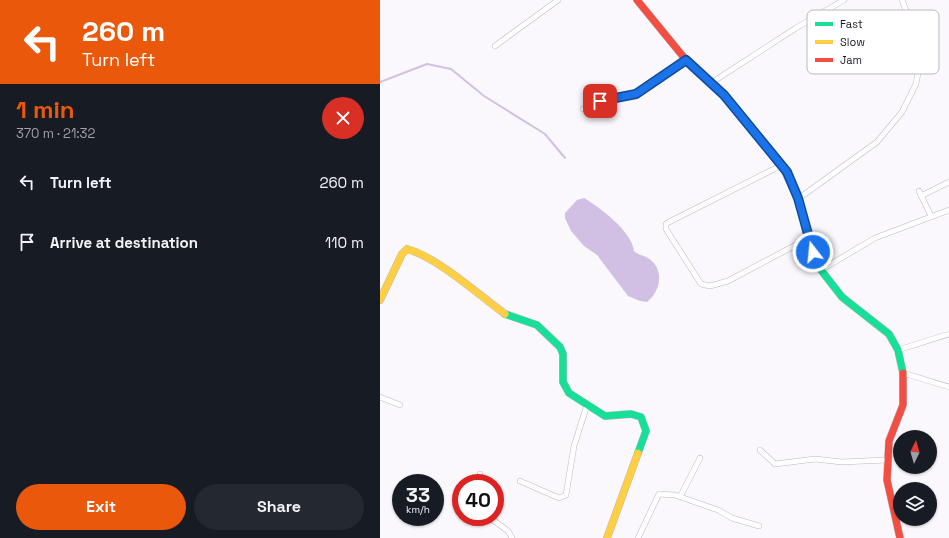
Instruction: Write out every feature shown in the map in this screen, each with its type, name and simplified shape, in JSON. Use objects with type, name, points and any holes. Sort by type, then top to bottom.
[{"type":"street","points":[[495,46],[558,0]]},
{"type":"street","points":[[637,0],[686,60],[724,95],[782,165],[798,198],[809,238],[821,270],[842,297],[890,334],[898,350],[903,373],[902,405],[889,441],[886,460],[886,480],[900,538]]},
{"type":"street","points":[[827,10],[844,0]]},
{"type":"street","points":[[902,0],[906,10]]},
{"type":"street","points":[[711,83],[807,22]]},
{"type":"street","points":[[583,109],[600,101],[636,94],[686,60]]},
{"type":"street","points":[[798,198],[877,142],[902,112],[916,84],[918,74]]},
{"type":"street","points":[[782,165],[666,224],[666,229],[701,284],[710,286],[728,281],[809,238]]},
{"type":"street","points":[[931,216],[920,193],[949,182]]},
{"type":"street","points":[[821,270],[875,238],[949,210]]},
{"type":"street","points":[[380,300],[402,254],[407,249],[415,251],[442,267],[508,316],[529,321],[537,325],[560,347],[563,354],[563,382],[569,393],[605,416],[611,418],[633,413],[638,414],[646,425],[644,436],[607,538]]},
{"type":"street","points":[[898,350],[949,334]]},
{"type":"street","points":[[903,373],[949,387]]},
{"type":"street","points":[[380,397],[400,405]]},
{"type":"street","points":[[520,481],[559,498],[564,498],[566,495],[574,446],[587,405]]},
{"type":"street","points":[[760,450],[776,464],[815,459],[842,462],[886,460]]},
{"type":"street","points":[[680,497],[700,458]]},
{"type":"street","points":[[638,538],[659,494],[680,497],[718,510],[732,518],[759,526]]},
{"type":"street","points":[[500,526],[508,532],[512,538]]},
{"type":"shaded area","points":[[584,198],[614,220],[632,243],[634,251],[648,258],[657,268],[659,274],[658,286],[652,297],[647,302],[628,296],[597,255],[584,246],[571,231],[565,218],[565,213],[577,200]]},
{"type":"waterway","points":[[380,82],[427,64],[451,69],[484,96],[545,134],[565,158]]},
{"type":"traffic: fast","points":[[750,126],[782,165],[798,199],[813,252],[821,270],[842,297],[889,334],[898,350],[903,373]]},
{"type":"traffic: fast","points":[[505,314],[537,325],[560,347],[563,354],[563,382],[569,393],[605,416],[631,414],[641,417],[646,431],[638,453]]},
{"type":"traffic: slow","points":[[380,300],[402,254],[407,249],[419,253],[444,268],[505,314]]},
{"type":"traffic: slow","points":[[607,538],[638,453]]},
{"type":"traffic: jam","points":[[637,0],[686,60],[724,95],[750,126]]},
{"type":"traffic: jam","points":[[900,538],[887,480],[889,441],[903,405],[903,373]]},
{"type":"route","points":[[600,101],[636,94],[686,60],[724,95],[787,172],[798,198],[813,252]]}]
